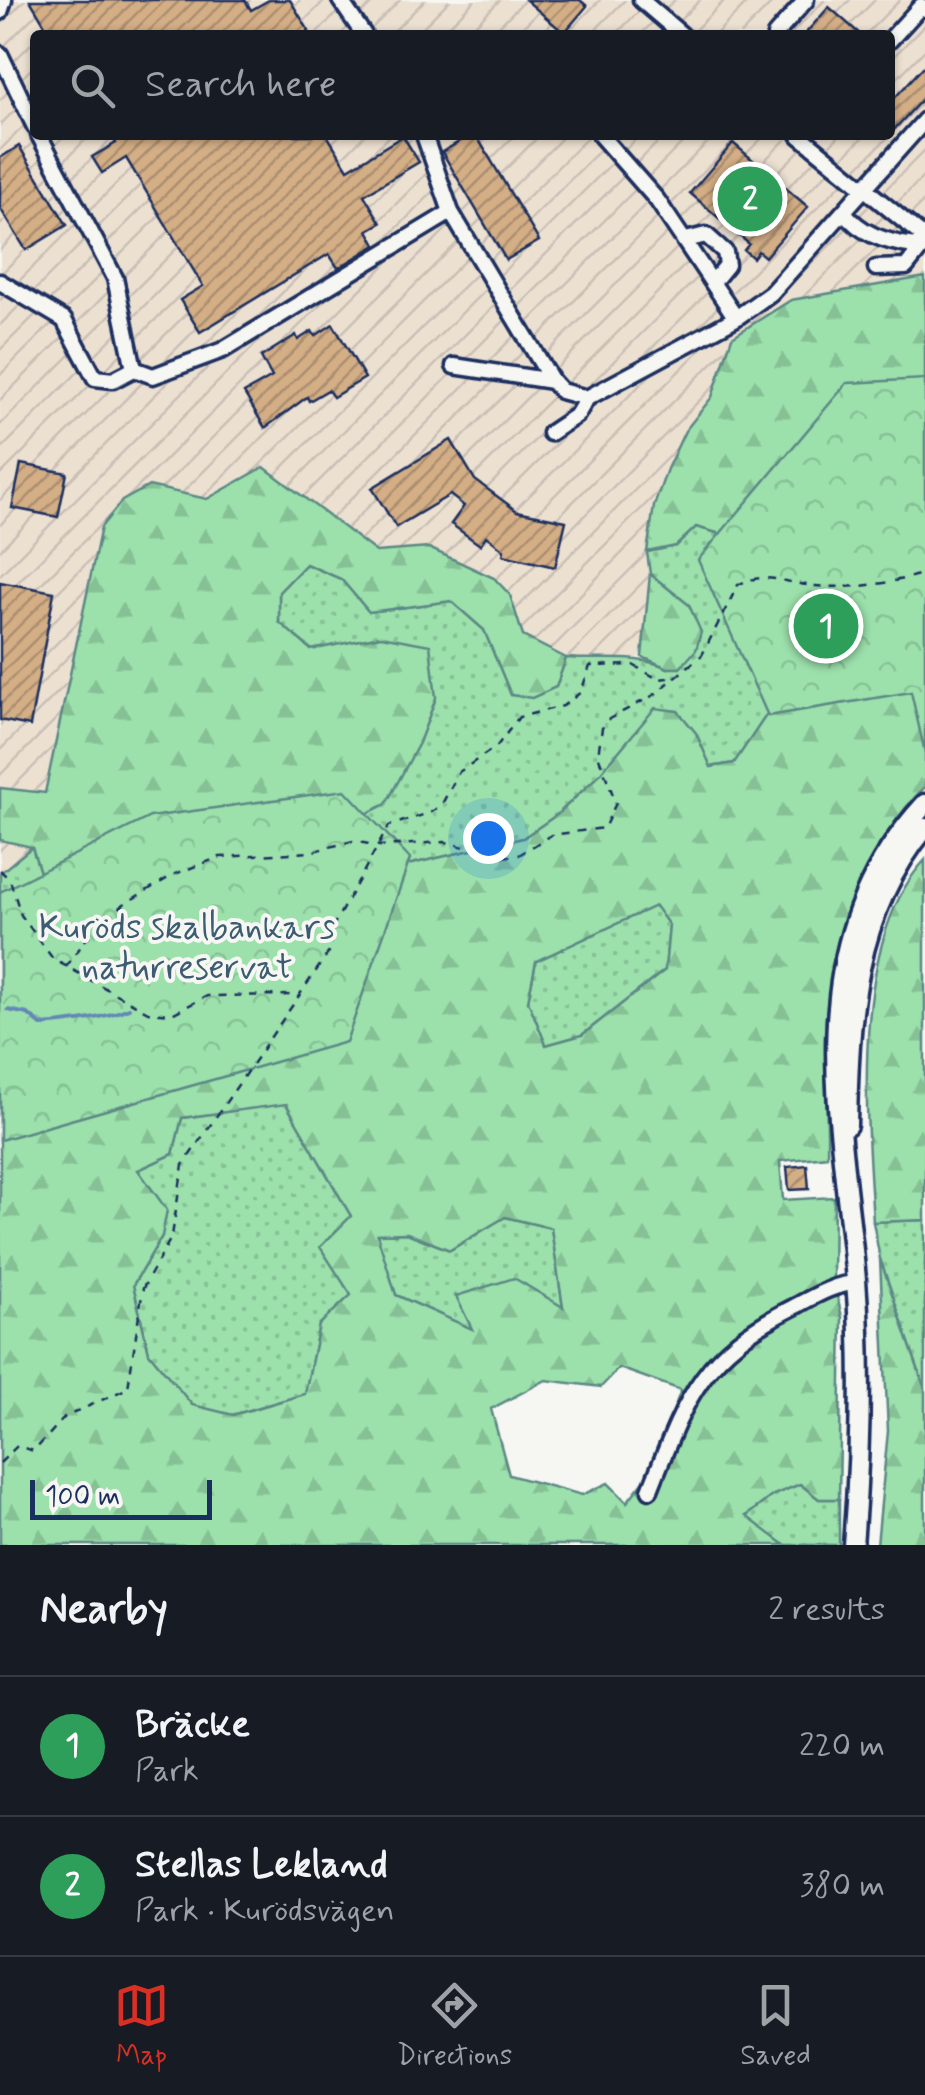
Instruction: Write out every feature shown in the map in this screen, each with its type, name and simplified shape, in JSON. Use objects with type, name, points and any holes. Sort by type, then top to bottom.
[{"type":"main road","points":[[853,1545],[861,1385],[856,1282],[834,1062],[835,1013],[844,964],[876,878],[925,804]]},
{"type":"main road","points":[[842,1156],[854,983],[882,900],[925,828]]},
{"type":"street","points":[[0,12],[4,0]]},
{"type":"street","points":[[340,0],[361,30]]},
{"type":"street","points":[[642,0],[676,30]]},
{"type":"street","points":[[779,30],[806,0]]},
{"type":"street","points":[[895,35],[921,6],[925,9]]},
{"type":"street","points":[[0,54],[30,117]]},
{"type":"street","points":[[550,433],[577,414],[587,398],[736,318],[771,293],[925,120]]},
{"type":"street","points":[[42,140],[115,278],[134,369]]},
{"type":"street","points":[[426,140],[450,212],[552,381],[561,390],[587,398]]},
{"type":"street","points":[[604,140],[686,240],[736,318]]},
{"type":"street","points":[[805,140],[925,240]]},
{"type":"street","points":[[0,282],[64,320],[94,378],[113,380],[134,369],[154,376],[223,350],[450,212]]},
{"type":"street","points":[[845,213],[860,228],[890,241],[915,246],[925,240]]},
{"type":"street","points":[[686,240],[706,235],[726,252],[727,264],[714,282]]},
{"type":"street","points":[[876,268],[906,268],[925,240]]},
{"type":"street","points":[[454,366],[552,381]]},
{"type":"street","points":[[650,1490],[675,1427],[704,1370],[720,1353],[786,1310],[840,1284],[856,1282]]},
{"type":"path","points":[[66,967],[86,938],[124,904],[174,874],[220,856],[310,852],[353,842],[380,846],[446,842],[501,857],[519,856],[551,835],[604,828],[616,803],[598,755],[602,728],[609,719],[654,695],[702,655],[732,596],[749,579],[766,576],[816,586],[889,584],[925,573]]},
{"type":"path","points":[[0,1463],[16,1446],[34,1451],[65,1417],[128,1388],[142,1288],[172,1236],[183,1165],[329,952],[333,926],[389,826],[442,804],[459,772],[497,746],[519,717],[563,706],[582,692],[590,666],[632,666],[658,680],[677,676]]},
{"type":"path","points":[[0,870],[10,880],[21,915],[58,962],[162,1015],[207,996],[300,995]]},
{"type":"shaded area","points":[[0,0],[925,0],[925,277],[791,300],[732,337],[712,397],[685,431],[654,506],[647,552],[650,574],[642,657],[615,662],[566,658],[523,636],[510,595],[429,548],[376,552],[264,467],[207,499],[149,486],[45,793],[32,847],[0,873]]},
{"type":"green space","points":[[925,277],[925,507],[742,540],[696,527],[676,546],[647,552],[654,506],[667,469],[685,431],[712,397],[732,337],[791,300]]},
{"type":"green space","points":[[925,379],[925,753],[911,692],[768,716],[698,560],[847,383]]},
{"type":"green space","points":[[264,467],[376,552],[429,548],[494,578],[510,595],[523,636],[566,658],[556,687],[532,698],[511,695],[484,630],[451,601],[369,612],[341,579],[306,564],[279,592],[279,622],[311,650],[381,636],[430,645],[436,698],[419,743],[386,804],[331,831],[52,910],[32,847],[0,840],[0,788],[45,793],[101,527],[122,501],[149,486],[207,499]]},
{"type":"green space","points":[[696,527],[742,540],[925,640],[765,717],[735,763],[710,767],[696,733],[655,709],[599,775],[558,814],[523,838],[382,871],[0,1016],[0,873],[32,847],[52,910],[381,636],[312,650],[279,623],[279,592],[306,564],[341,579],[369,612],[451,601],[484,630],[511,694],[556,687],[566,658],[631,659],[668,668],[689,605],[650,574],[647,552],[676,546]]},
{"type":"green space","points":[[650,574],[689,605],[701,632],[696,650],[680,668],[668,668],[642,657]]},
{"type":"green space","points":[[925,640],[925,787],[905,809],[869,868],[834,970],[825,1033],[827,1156],[780,1161],[783,1200],[834,1197],[833,1280],[842,1317],[839,1499],[819,1499],[800,1484],[773,1495],[746,1516],[785,1545],[0,1545],[0,1094],[382,871],[523,838],[558,814],[599,775],[655,708],[678,711],[696,733],[711,767],[734,763],[765,717],[803,678]],"holes":[[[655,906],[669,925],[665,970],[582,1035],[546,1045],[528,1001],[536,961]],[[286,1104],[351,1216],[320,1247],[351,1295],[319,1325],[305,1394],[233,1415],[192,1405],[149,1353],[133,1285],[162,1236],[167,1210],[138,1170],[173,1154],[182,1118]],[[505,1217],[551,1228],[563,1307],[514,1278],[456,1296],[472,1329],[396,1295],[377,1234],[407,1233],[450,1250]],[[619,1368],[681,1390],[650,1473],[627,1502],[608,1483],[582,1495],[509,1475],[491,1409],[546,1380],[601,1387]]]},
{"type":"green space","name":"Kuröds skalbankars naturreservat","points":[[345,790],[410,859],[346,1042],[0,1140],[0,892],[150,817]]},
{"type":"green space","points":[[925,860],[925,1220],[873,1222],[867,1083],[874,983],[884,937],[901,895]]},
{"type":"green space","points":[[655,905],[669,925],[665,970],[582,1035],[546,1045],[528,1001],[536,961]]},
{"type":"green space","points":[[286,1103],[351,1216],[352,1295],[319,1325],[305,1394],[232,1415],[192,1405],[149,1353],[133,1285],[162,1236],[138,1170],[173,1154],[182,1118]]},
{"type":"green space","points":[[505,1217],[551,1228],[563,1308],[473,1330],[396,1295],[376,1234],[407,1233],[450,1250]]},
{"type":"green space","points":[[925,1220],[925,1389],[880,1259],[873,1222]]},
{"type":"green space","points":[[880,1259],[925,1389],[925,1545],[877,1545],[888,1431]]},
{"type":"green space","points":[[800,1484],[819,1499],[839,1499],[839,1545],[785,1545],[745,1517],[773,1495]]},
{"type":"building","points":[[30,0],[245,0],[251,10],[269,0],[290,0],[308,30],[48,30]]},
{"type":"building","points":[[526,0],[580,0],[587,6],[567,30],[561,30]]},
{"type":"building","points":[[829,7],[855,30],[808,30]]},
{"type":"building","points":[[925,65],[925,96],[895,129],[895,98]]},
{"type":"building","points":[[114,140],[330,140],[348,169],[396,140],[405,140],[419,162],[364,195],[381,223],[368,230],[376,245],[338,268],[329,254],[200,332],[180,300],[203,286],[126,158],[102,173],[92,157],[116,143]]},
{"type":"building","points":[[462,140],[479,140],[539,241],[506,260],[442,152]]},
{"type":"building","points":[[733,143],[808,207],[765,257],[758,251],[753,258],[744,250],[749,244],[690,193]]},
{"type":"building","points":[[19,146],[67,225],[26,250],[0,208],[0,158]]},
{"type":"building","points":[[333,324],[365,378],[333,397],[328,390],[309,401],[307,397],[265,428],[244,393],[272,377],[261,357],[296,335],[298,340],[312,331],[315,336]]},
{"type":"building","points":[[451,440],[475,480],[517,511],[566,521],[555,567],[503,555],[504,550],[486,536],[480,545],[451,524],[464,506],[450,495],[396,527],[372,488]]},
{"type":"building","points":[[21,464],[67,473],[58,517],[12,508]]},
{"type":"building","points":[[0,582],[54,592],[30,726],[0,720]]},
{"type":"building","points":[[807,1165],[809,1189],[789,1190],[787,1167]]},
{"type":"waterway","points":[[8,1010],[28,1014],[41,1025],[86,1020],[129,1008]]},
{"type":"place","name":"Stellas Lekland","points":[[750,199]]},
{"type":"place","name":"Bräcke","points":[[826,626]]}]
